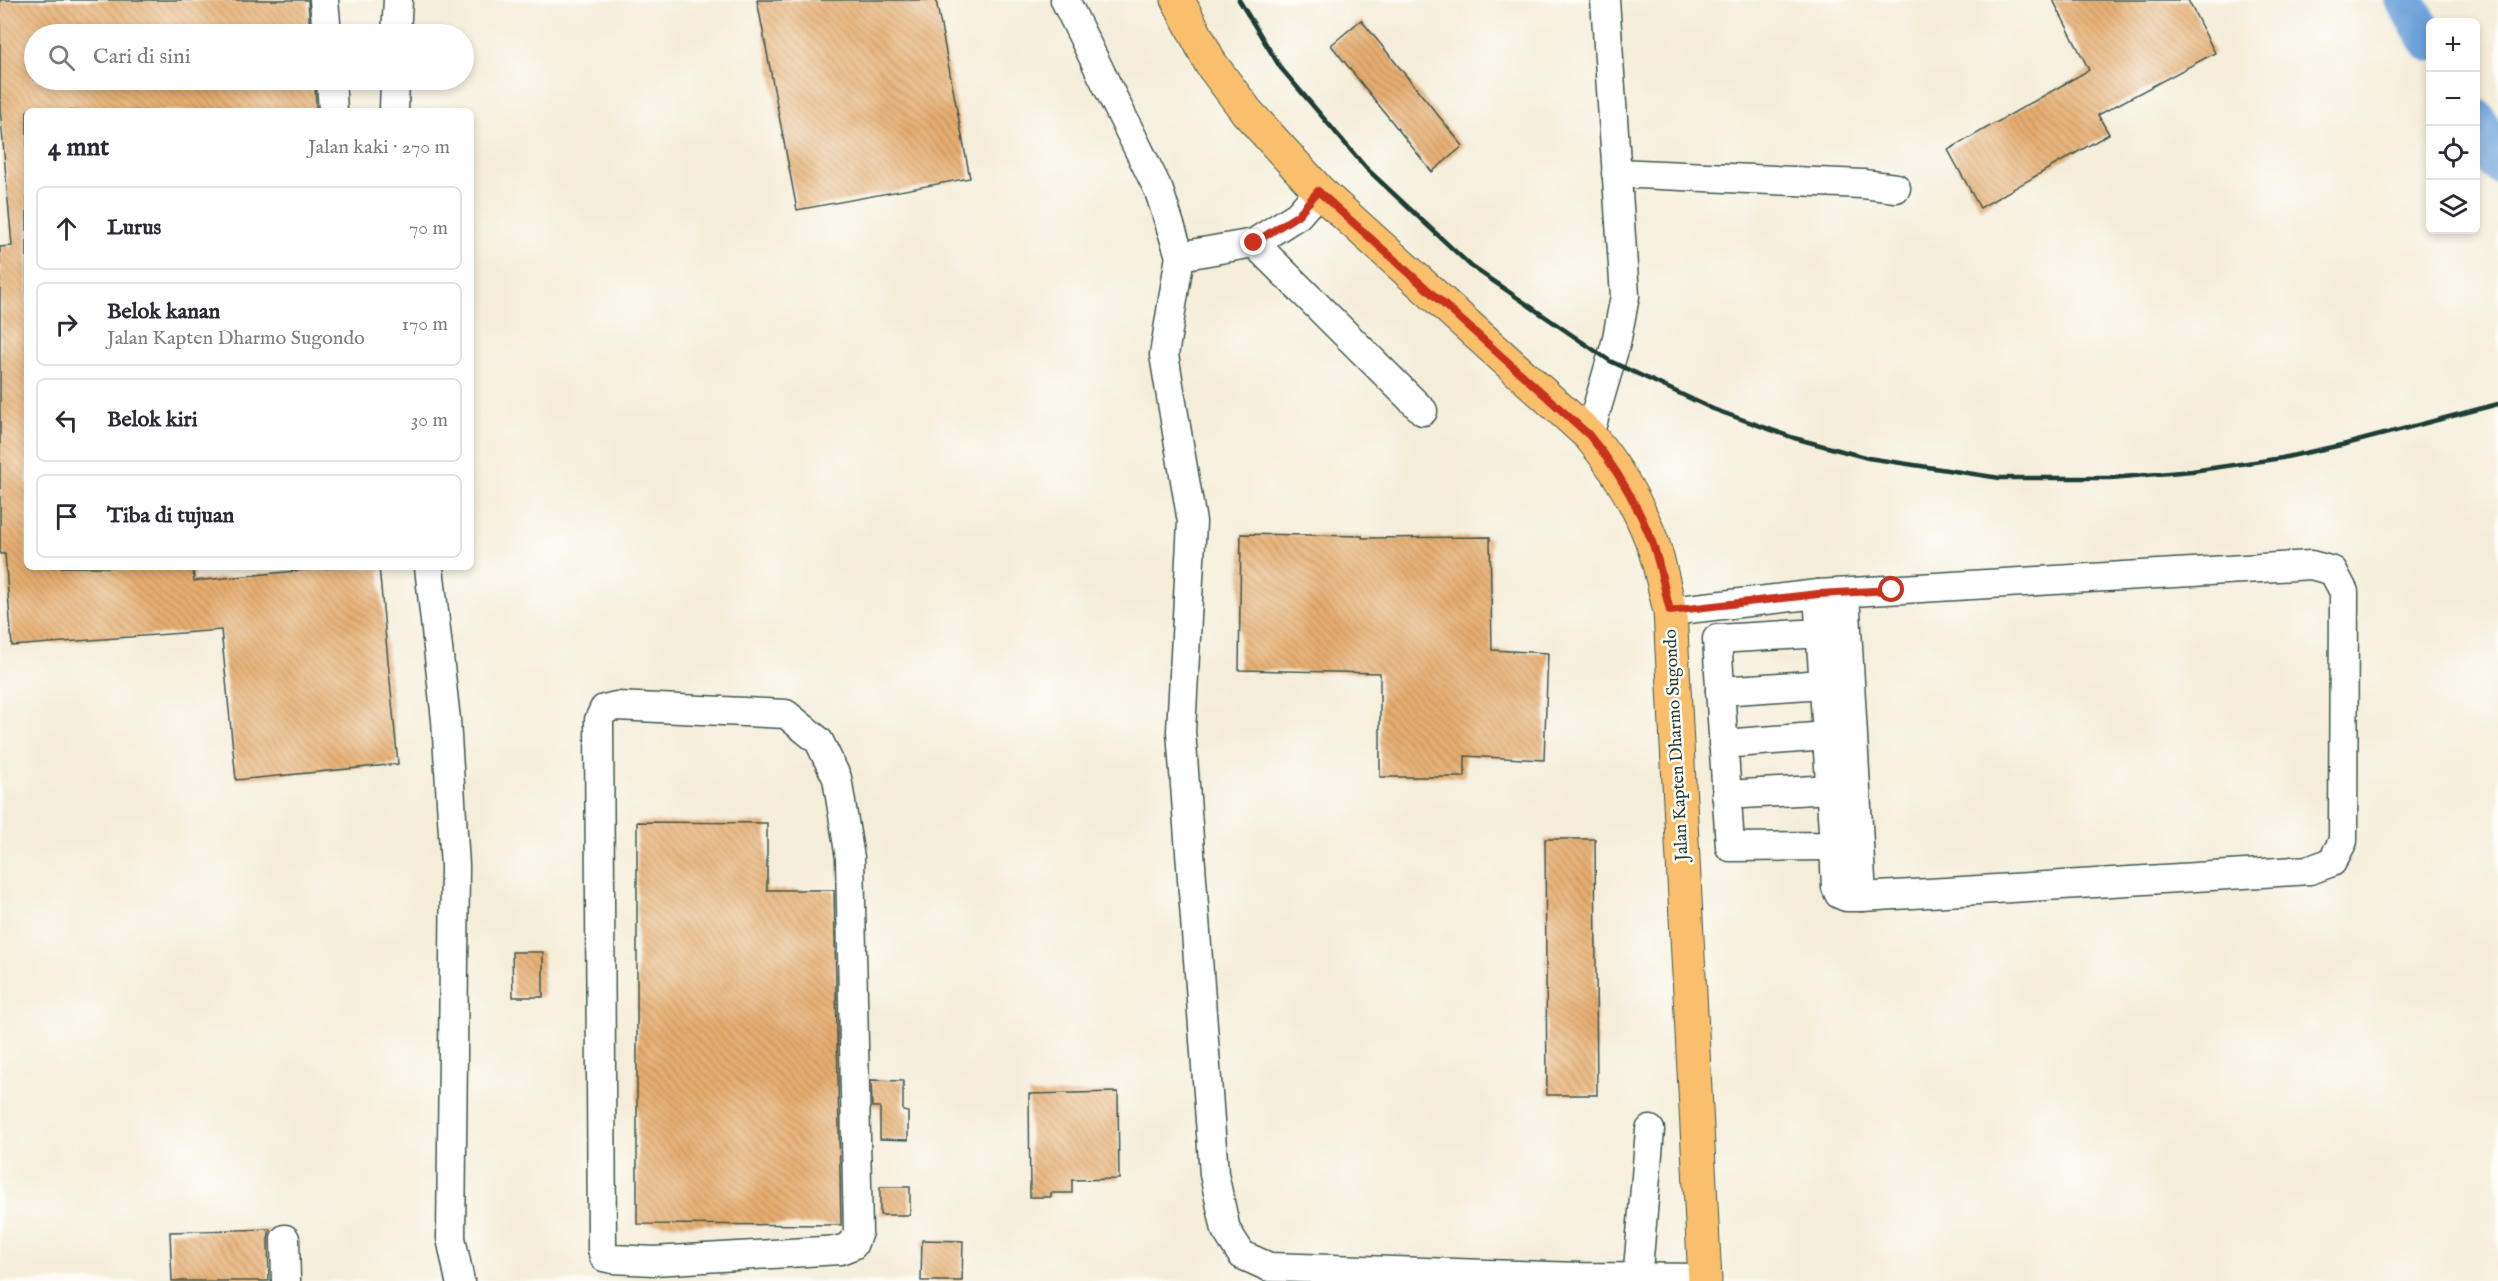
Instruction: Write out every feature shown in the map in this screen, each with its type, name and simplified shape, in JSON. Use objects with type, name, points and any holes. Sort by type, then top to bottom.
[{"type":"main road","name":"Jalan Kapten Dharmo Sugondo","points":[[1178,0],[1211,64],[1246,112],[1318,191],[1589,435],[1609,459],[1633,499],[1652,541],[1670,611],[1705,1280]]},
{"type":"street","points":[[324,0],[326,24]]},
{"type":"street","points":[[397,24],[398,0]]},
{"type":"street","points":[[1065,0],[1159,191],[1180,256],[1164,356],[1192,522],[1181,731],[1214,1174],[1226,1230],[1242,1255],[1269,1268],[1705,1280]]},
{"type":"street","points":[[1589,435],[1616,343],[1625,296],[1605,0]]},
{"type":"street","points":[[332,90],[333,108]]},
{"type":"street","points":[[394,90],[394,108]]},
{"type":"street","points":[[1616,173],[1863,184],[1896,188]]},
{"type":"street","points":[[1180,256],[1254,243],[1298,215],[1318,191]]},
{"type":"street","points":[[1254,243],[1423,411]]},
{"type":"street","points":[[1670,611],[1831,594],[2311,565],[2333,571],[2344,592],[2343,841],[2332,862],[2310,870],[1845,897],[1839,894],[1836,887],[1821,633],[1831,594]]},
{"type":"street","points":[[429,570],[446,720],[455,866],[451,1238],[460,1281]]},
{"type":"street","points":[[1831,594],[1862,897]]},
{"type":"street","points":[[1821,633],[1717,639],[1726,795],[1730,847],[1834,846]]},
{"type":"street","points":[[1720,691],[1824,684]]},
{"type":"street","points":[[616,706],[786,714],[819,741],[837,778],[850,858],[858,1232],[853,1245],[840,1250],[654,1271],[604,1257],[602,1249],[599,720],[604,709],[616,706]]},
{"type":"street","points":[[1723,744],[1827,736]]},
{"type":"street","points":[[1726,795],[1831,789]]},
{"type":"street","points":[[1637,1279],[1650,1130]]},
{"type":"street","points":[[285,1239],[286,1281]]},
{"type":"building","points":[[0,0],[308,0],[309,24],[24,24],[24,90],[315,90],[316,108],[24,108],[24,570],[193,570],[194,581],[306,570],[379,570],[398,764],[236,780],[221,630],[12,646],[5,554],[0,554],[0,247],[12,246],[0,108]]},
{"type":"building","points":[[757,0],[936,0],[970,178],[797,210]]},
{"type":"building","points":[[2053,0],[2188,0],[2215,53],[2098,115],[2109,134],[1980,208],[1948,150],[2089,70]]},
{"type":"building","points":[[1361,20],[1463,146],[1432,172],[1331,45]]},
{"type":"building","points":[[1241,534],[1362,536],[1362,538],[1490,537],[1492,650],[1548,653],[1544,760],[1465,756],[1465,777],[1380,777],[1380,673],[1239,670]]},
{"type":"building","points":[[637,822],[767,823],[767,890],[834,890],[841,1225],[637,1224]]},
{"type":"building","points":[[1545,839],[1595,839],[1597,1095],[1547,1095]]},
{"type":"building","points":[[512,952],[543,952],[543,997],[513,997]]},
{"type":"building","points":[[871,1080],[903,1081],[903,1111],[908,1112],[908,1140],[880,1139],[880,1107],[872,1107]]},
{"type":"building","points":[[1118,1092],[1119,1179],[1072,1180],[1072,1193],[1051,1193],[1051,1197],[1030,1197],[1029,1094]]},
{"type":"building","points":[[880,1187],[910,1187],[910,1215],[880,1215]]},
{"type":"building","points":[[270,1229],[268,1239],[269,1281],[172,1281],[170,1232]]},
{"type":"building","points":[[922,1240],[963,1241],[962,1281],[921,1281]]},
{"type":"waterway","points":[[2404,0],[2426,36]]},
{"type":"waterway","points":[[2480,126],[2498,164]]},
{"type":"railway","points":[[1239,0],[1280,67],[1366,168],[1471,266],[1610,361],[1713,409],[1794,438],[1868,458],[2000,478],[2111,478],[2192,471],[2282,458],[2346,444],[2498,404]]},
{"type":"route","points":[[1254,243],[1298,215],[1318,191],[1589,435],[1609,459],[1628,488],[1652,541],[1670,611],[1818,594],[1892,590]]}]
